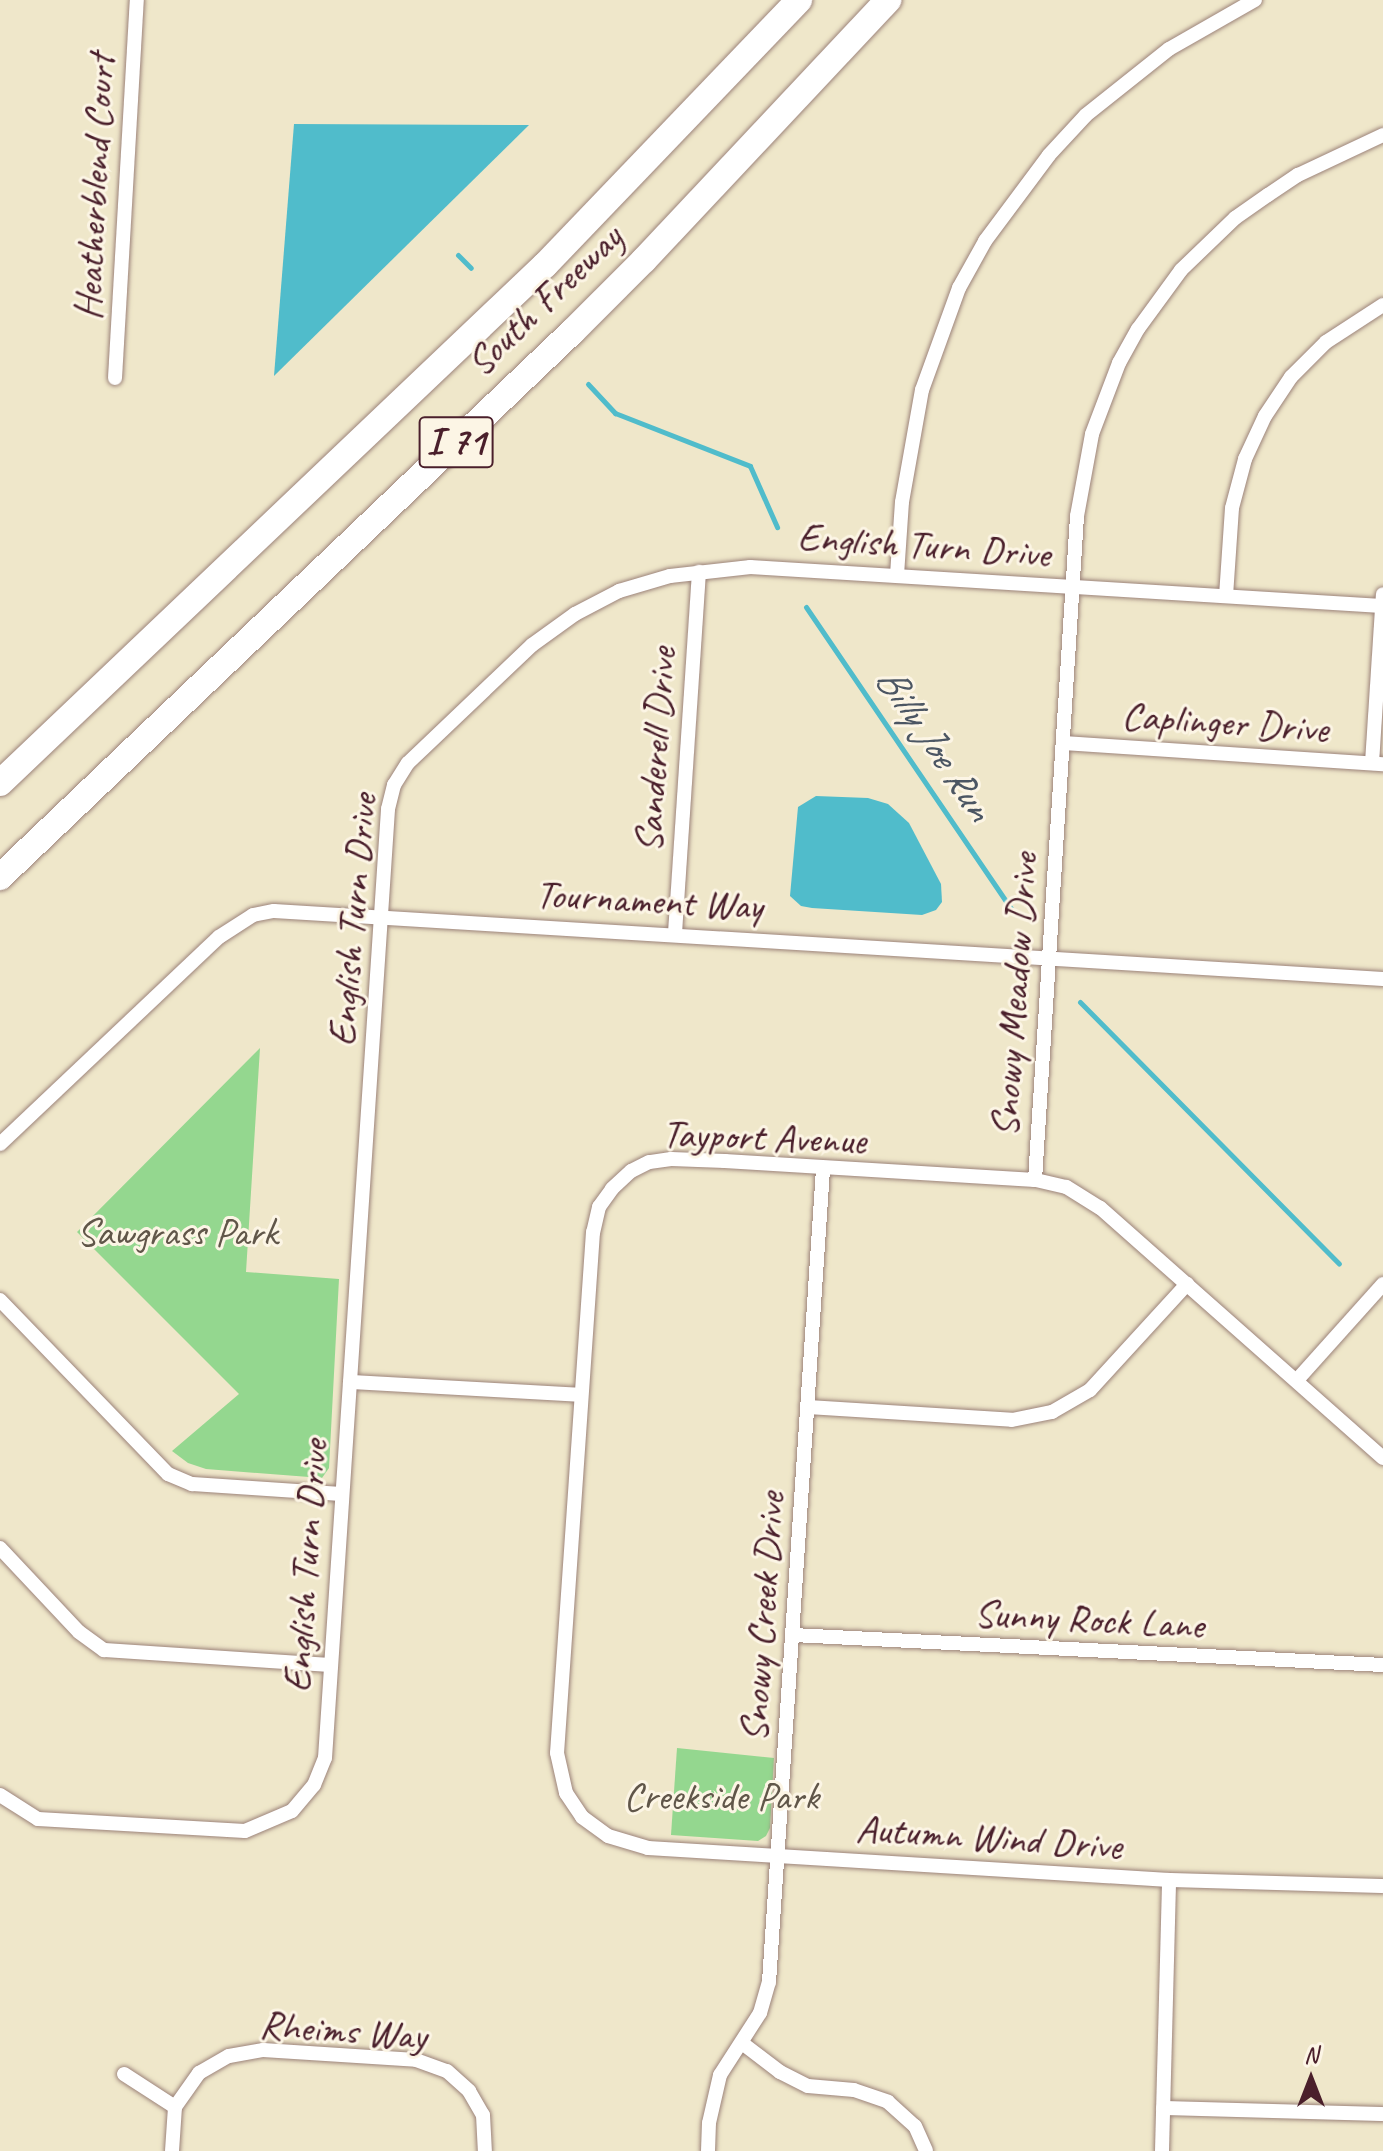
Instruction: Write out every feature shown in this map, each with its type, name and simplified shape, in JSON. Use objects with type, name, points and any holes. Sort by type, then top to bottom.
[{"type":"highway","name":"South Freeway","points":[[0,783],[545,265],[799,0]]},
{"type":"highway","name":"South Freeway","points":[[0,877],[573,331],[888,0]]},
{"type":"street","name":"Heatherblend Court","points":[[115,378],[137,0]]},
{"type":"street","points":[[897,575],[902,502],[922,390],[959,288],[985,241],[1049,155],[1105,98],[1169,49],[1255,0]]},
{"type":"street","name":"Snowy Meadow Drive","points":[[1035,1180],[1077,516],[1092,434],[1119,363],[1156,300],[1181,270],[1235,218],[1298,175],[1383,135]]},
{"type":"street","points":[[1226,596],[1232,508],[1245,459],[1265,416],[1291,377],[1326,342],[1383,305]]},
{"type":"street","name":"English Turn Drive","points":[[0,1795],[38,1819],[226,1832],[260,1827],[292,1811],[320,1771],[325,1758],[388,809],[394,785],[408,763],[532,645],[575,614],[632,586],[699,572],[776,567],[1382,606]]},
{"type":"street","name":"Sanderell Drive","points":[[675,933],[699,572]]},
{"type":"street","points":[[1377,764],[1383,594]]},
{"type":"street","name":"Caplinger Drive","points":[[1063,743],[1377,764]]},
{"type":"street","name":"Tournament Way","points":[[0,1144],[234,924],[253,915],[274,911],[675,933],[1383,979]]},
{"type":"street","name":"Tayport Avenue","points":[[596,1829],[582,1817],[566,1793],[557,1753],[593,1232],[599,1207],[631,1171],[649,1162],[671,1159],[1035,1180],[1066,1187],[1100,1208],[1383,1458]]},
{"type":"street","name":"Snowy Creek Drive","points":[[708,2151],[709,2123],[720,2075],[760,2013],[769,1982],[823,1168]]},
{"type":"street","points":[[808,1407],[1012,1420],[1052,1412],[1090,1390],[1187,1284]]},
{"type":"street","points":[[1297,1380],[1383,1284]]},
{"type":"street","points":[[0,1300],[168,1474],[192,1484],[342,1494]]},
{"type":"street","points":[[350,1382],[581,1395]]},
{"type":"street","points":[[0,1548],[79,1632],[104,1650],[331,1665]]},
{"type":"street","name":"Sunny Rock Lane","points":[[793,1635],[1383,1665]]},
{"type":"street","name":"Autumn Wind Drive","points":[[596,1829],[629,1844],[648,1848],[1169,1880],[1383,1886]]},
{"type":"street","points":[[1162,2151],[1169,1880]]},
{"type":"street","points":[[742,2043],[780,2072],[808,2086],[854,2090],[888,2102],[915,2126],[926,2151]]},
{"type":"street","name":"Rheims Way","points":[[175,2107],[199,2073],[229,2056],[246,2052],[263,2050],[416,2060],[447,2071],[469,2091],[483,2115],[485,2151]]},
{"type":"street","points":[[124,2074],[175,2107],[172,2151]]},
{"type":"street","points":[[1163,2108],[1383,2114]]},
{"type":"green space","name":"Sawgrass Park","points":[[260,1048],[246,1272],[339,1279],[329,1468],[322,1478],[206,1469],[188,1463],[172,1451],[239,1394],[77,1232]]},
{"type":"green space","name":"Creekside Park","points":[[677,1748],[774,1758],[770,1828],[766,1836],[758,1841],[671,1835]]},
{"type":"water","points":[[294,124],[529,125],[274,376]]},
{"type":"water","points":[[816,796],[868,798],[888,804],[909,823],[941,884],[942,902],[936,910],[922,915],[812,908],[801,906],[790,896],[798,807]]},
{"type":"waterway","name":"Billy Joe Run","points":[[458,255],[471,268]]},
{"type":"waterway","name":"Billy Joe Run","points":[[588,384],[615,413],[750,466],[777,527]]},
{"type":"waterway","name":"Billy Joe Run","points":[[806,607],[1014,913]]},
{"type":"waterway","name":"Billy Joe Run","points":[[1080,1002],[1339,1264]]}]
